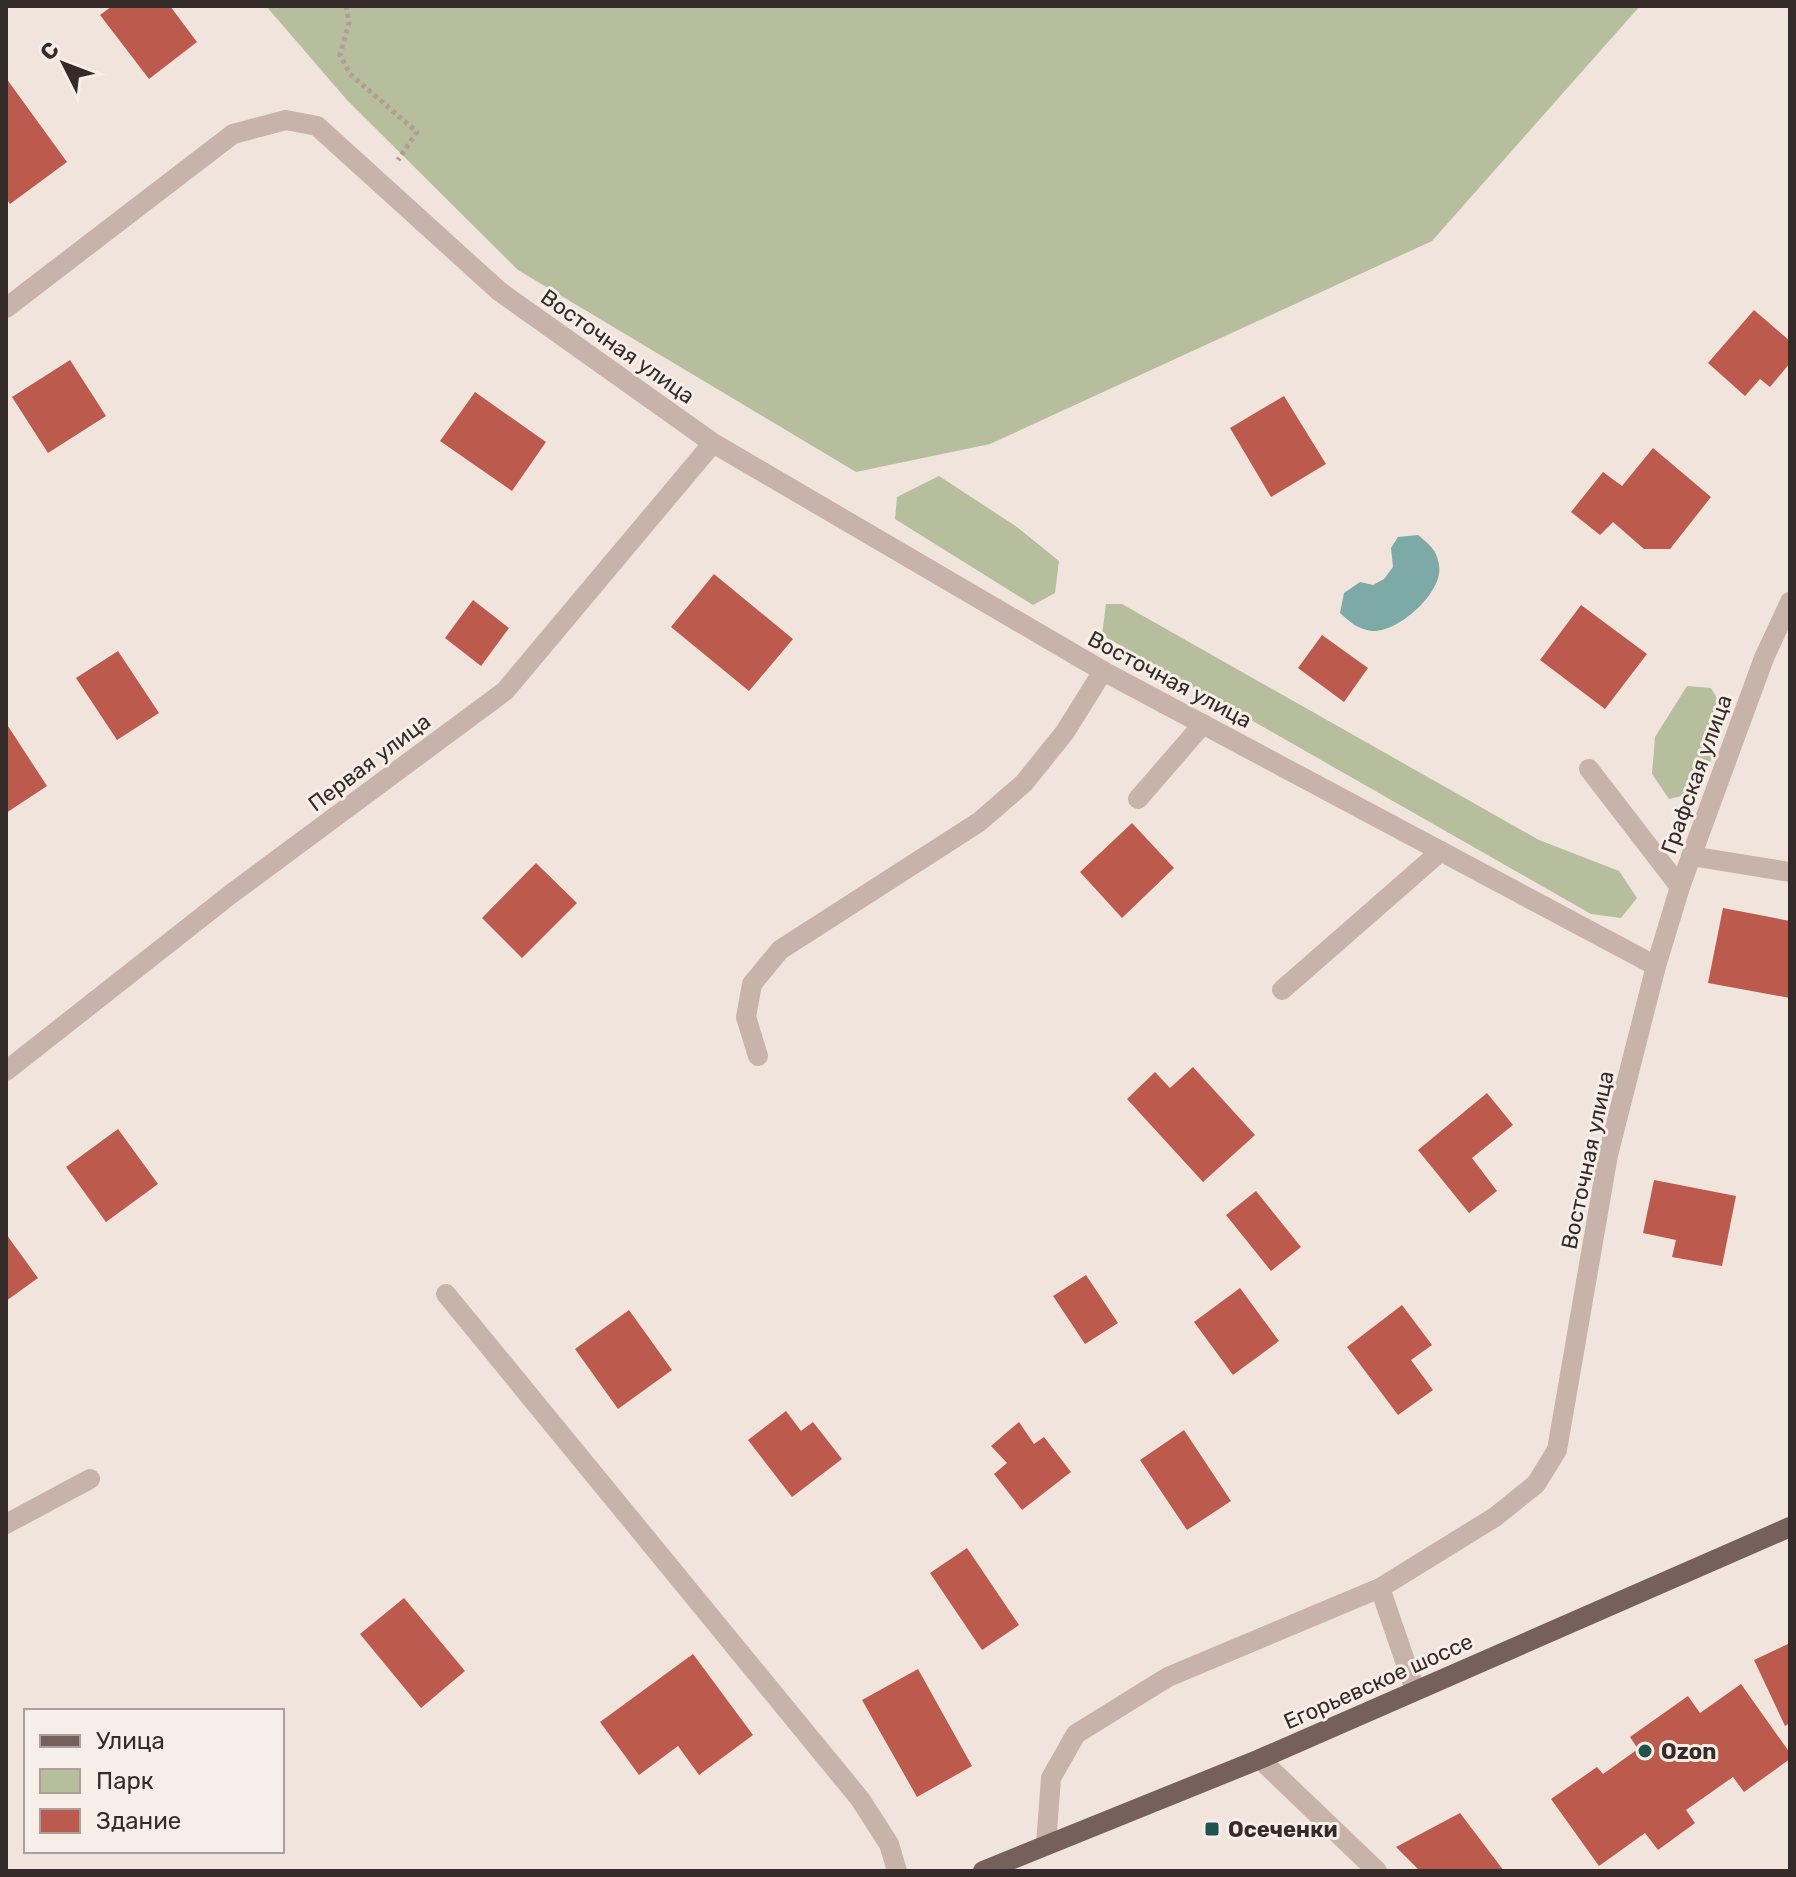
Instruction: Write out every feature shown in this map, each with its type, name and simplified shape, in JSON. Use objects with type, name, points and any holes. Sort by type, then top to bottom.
[{"type":"main road","name":"Егорьевское шоссе","points":[[983,1871],[1260,1759],[1790,1527]]},
{"type":"street","name":"Восточная улица","points":[[6,308],[233,134],[286,120],[317,126],[499,291],[713,443],[1103,671],[1656,966],[1608,1155],[1557,1450],[1536,1484],[1495,1517],[1380,1588],[1168,1677],[1076,1734],[1051,1778],[1046,1845]]},
{"type":"street","name":"Первая улица","points":[[6,1071],[231,894],[505,691],[713,443]]},
{"type":"street","name":"Графская улица","points":[[1656,966],[1691,856],[1764,658],[1790,602]]},
{"type":"street","points":[[758,1056],[746,1017],[752,984],[780,950],[979,822],[1024,783],[1065,732],[1103,671]]},
{"type":"street","points":[[1138,799],[1203,724]]},
{"type":"street","points":[[1589,769],[1680,887]]},
{"type":"street","points":[[1282,990],[1441,851]]},
{"type":"street","points":[[1691,856],[1790,872]]},
{"type":"street","points":[[446,1294],[860,1799],[889,1844],[897,1871]]},
{"type":"street","points":[[6,1524],[90,1479]]},
{"type":"street","points":[[1380,1588],[1415,1690]]},
{"type":"street","points":[[1260,1759],[1377,1871]]},
{"type":"path","points":[[346,6],[349,23],[340,55],[350,74],[417,132],[398,160]]},
{"type":"green space","points":[[266,6],[1640,6],[1432,241],[990,444],[856,472],[518,270],[347,100]]},
{"type":"green space","points":[[939,476],[1017,527],[1059,561],[1055,593],[1033,605],[895,519],[897,497]]},
{"type":"green space","points":[[1106,604],[1122,604],[1539,840],[1619,871],[1637,898],[1621,918],[1591,914],[1102,635]]},
{"type":"green space","points":[[1687,686],[1711,688],[1727,715],[1706,774],[1690,794],[1669,799],[1652,774],[1655,737]]},
{"type":"water","points":[[1418,535],[1434,551],[1439,576],[1417,609],[1394,625],[1372,631],[1358,627],[1340,613],[1344,593],[1360,582],[1373,585],[1384,579],[1393,567],[1391,548],[1398,537]]},
{"type":"building","points":[[112,6],[170,6],[197,42],[149,79],[100,15]]},
{"type":"building","points":[[6,78],[67,162],[10,204],[6,198]]},
{"type":"building","points":[[1754,310],[1790,341],[1790,363],[1770,387],[1760,379],[1745,396],[1708,363]]},
{"type":"building","points":[[70,360],[106,416],[48,453],[12,397]]},
{"type":"building","points":[[475,392],[546,442],[512,491],[440,441]]},
{"type":"building","points":[[1284,396],[1326,464],[1271,497],[1230,428]]},
{"type":"building","points":[[1653,448],[1711,497],[1670,549],[1644,549],[1613,522],[1600,535],[1571,512],[1603,472],[1622,486]]},
{"type":"building","points":[[714,574],[793,639],[749,691],[671,627]]},
{"type":"building","points":[[473,600],[509,628],[481,666],[445,638]]},
{"type":"building","points":[[1581,605],[1647,654],[1605,709],[1540,660]]},
{"type":"building","points":[[1322,635],[1368,668],[1344,702],[1298,668]]},
{"type":"building","points":[[118,651],[159,713],[117,740],[76,678]]},
{"type":"building","points":[[6,723],[47,786],[6,813]]},
{"type":"building","points":[[1132,823],[1174,868],[1122,918],[1080,872]]},
{"type":"building","points":[[536,863],[577,903],[522,958],[482,918]]},
{"type":"building","points":[[1723,908],[1790,921],[1790,998],[1708,983]]},
{"type":"building","points":[[1193,1067],[1255,1135],[1203,1182],[1127,1099],[1155,1072],[1170,1088]]},
{"type":"building","points":[[1487,1093],[1513,1125],[1472,1158],[1497,1191],[1469,1213],[1418,1150]]},
{"type":"building","points":[[118,1129],[158,1184],[106,1222],[66,1167]]},
{"type":"building","points":[[1654,1180],[1736,1196],[1722,1266],[1672,1257],[1676,1240],[1643,1233]]},
{"type":"building","points":[[1256,1191],[1301,1247],[1271,1271],[1226,1215]]},
{"type":"building","points":[[6,1234],[38,1278],[6,1301]]},
{"type":"building","points":[[1086,1275],[1118,1323],[1085,1344],[1053,1296]]},
{"type":"building","points":[[1240,1288],[1279,1341],[1233,1375],[1194,1322]]},
{"type":"building","points":[[1402,1305],[1432,1345],[1411,1360],[1433,1390],[1398,1415],[1347,1347]]},
{"type":"building","points":[[629,1310],[672,1370],[618,1409],[575,1349]]},
{"type":"building","points":[[786,1411],[801,1431],[813,1422],[842,1459],[792,1497],[748,1440]]},
{"type":"building","points":[[1019,1422],[1034,1444],[1044,1437],[1071,1472],[1022,1510],[994,1474],[1007,1463],[991,1446]]},
{"type":"building","points":[[1184,1430],[1231,1501],[1187,1530],[1140,1460]]},
{"type":"building","points":[[967,1548],[1019,1625],[982,1650],[930,1573]]},
{"type":"building","points":[[404,1598],[465,1671],[421,1708],[360,1634]]},
{"type":"building","points":[[1790,1643],[1790,1723],[1785,1726],[1754,1660]]},
{"type":"building","points":[[693,1654],[753,1735],[699,1775],[678,1746],[639,1775],[600,1722]]},
{"type":"building","points":[[918,1669],[972,1766],[917,1797],[862,1700]]},
{"type":"building","points":[[1741,1684],[1790,1753],[1790,1759],[1744,1792],[1733,1777],[1686,1810],[1695,1823],[1658,1850],[1645,1833],[1599,1866],[1551,1799],[1597,1767],[1603,1774],[1638,1749],[1630,1737],[1688,1696],[1700,1713]]},
{"type":"building","points":[[1460,1813],[1504,1871],[1420,1871],[1396,1847]]},
{"type":"place","name":"Ozon","points":[[1645,1751]]},
{"type":"place","name":"Осеченки","points":[[1212,1829]]}]
